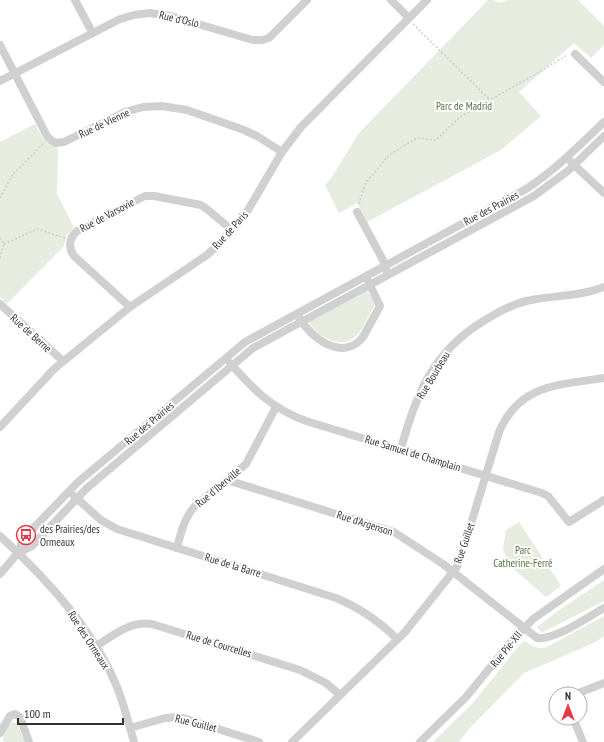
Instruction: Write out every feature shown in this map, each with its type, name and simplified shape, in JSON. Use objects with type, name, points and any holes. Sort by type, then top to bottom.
[{"type":"street","points":[[76,0],[92,32]]},
{"type":"street","name":"Rue d'Oslo","points":[[0,81],[92,32],[125,17],[150,13],[170,16],[253,40],[262,40],[271,36],[307,0]]},
{"type":"street","points":[[391,0],[409,18]]},
{"type":"street","name":"Rue de Paris","points":[[1,423],[40,382],[63,361],[130,307],[207,255],[232,230],[248,210],[282,152],[294,135],[426,0]]},
{"type":"street","points":[[0,45],[49,138]]},
{"type":"street","points":[[573,53],[604,82]]},
{"type":"street","name":"Rue de Vienne","points":[[49,138],[55,143],[64,142],[125,112],[143,107],[162,106],[187,110],[244,130],[258,136],[282,152]]},
{"type":"street","name":"Rue des Prairies","points":[[0,574],[18,553],[23,539],[78,482],[226,357],[251,338],[526,190],[568,157],[604,122]]},
{"type":"street","name":"Rue des Prairies","points":[[18,553],[32,546],[87,488],[260,344],[534,196],[574,166],[604,136]]},
{"type":"street","points":[[568,157],[574,166],[604,193]]},
{"type":"street","name":"Rue de Varsovie","points":[[130,307],[74,256],[70,250],[70,240],[74,234],[82,228],[141,198],[150,195],[201,205],[232,230]]},
{"type":"street","points":[[357,212],[389,274]]},
{"type":"street","points":[[297,313],[302,322],[317,338],[328,345],[341,348],[353,345],[363,337],[380,306],[366,276]]},
{"type":"street","name":"Rue Bourbeau","points":[[401,450],[412,411],[426,382],[445,352],[464,334],[488,317],[514,305],[538,299],[604,288]]},
{"type":"street","name":"Rue de Berne","points":[[0,304],[63,361]]},
{"type":"street","name":"Rue Samuel de Champlain","points":[[226,357],[262,397],[276,407],[306,421],[545,494],[570,522],[604,500]]},
{"type":"street","name":"Rue Guillet","points":[[292,742],[397,639],[459,563],[503,423],[513,408],[522,399],[554,386],[604,378]]},
{"type":"street","name":"Rue d'Iberville","points":[[176,548],[185,522],[193,509],[242,468],[249,460],[276,407]]},
{"type":"street","name":"Rue d'Argenson","points":[[227,480],[394,532],[453,572],[534,637],[546,638],[557,634],[604,608]]},
{"type":"street","name":"Rue de la Barre","points":[[69,491],[76,499],[109,526],[344,601],[366,613],[397,639]]},
{"type":"street","name":"Rue des Ormeaux","points":[[0,536],[62,600],[95,647],[108,667],[116,686],[134,742]]},
{"type":"street","name":"Rue Pie-XII","points":[[420,742],[475,687],[523,628],[543,611],[604,568]]},
{"type":"street","name":"Rue de Courcelles","points":[[95,647],[126,628],[136,624],[152,624],[300,670],[326,683],[340,695]]},
{"type":"street","points":[[588,689],[604,683]]},
{"type":"street","points":[[0,733],[10,716],[15,714],[20,717],[29,742]]},
{"type":"street","name":"Rue Guillet","points":[[130,728],[165,718],[184,718],[237,739],[259,742]]},
{"type":"street","points":[[576,726],[583,742]]},
{"type":"path","points":[[409,18],[411,23],[490,100]]},
{"type":"path","points":[[357,212],[365,184],[389,155],[417,138],[436,140],[460,117],[573,53]]},
{"type":"path","points":[[0,198],[13,174],[49,138]]},
{"type":"path","points":[[0,258],[4,244],[37,229],[70,240]]},
{"type":"path","points":[[0,238],[4,244]]},
{"type":"green space","name":"Parc de Madrid","points":[[488,0],[494,0],[499,3],[509,0],[578,0],[604,26],[604,45],[591,58],[574,43],[519,92],[541,116],[501,150],[367,222],[357,203],[339,213],[325,185],[359,133]]},
{"type":"green space","points":[[35,124],[41,136],[50,145],[58,148],[57,194],[74,227],[67,235],[64,246],[7,304],[0,297],[0,142]]},
{"type":"green space","points":[[367,291],[374,302],[374,306],[363,327],[353,338],[347,341],[339,342],[330,340],[318,333],[309,322]]},
{"type":"green space","name":"Parc Catherine-Ferré","points":[[519,522],[561,586],[546,597],[509,565],[503,548],[506,530]]},
{"type":"green space","points":[[604,580],[604,601],[543,632],[541,632],[537,627],[558,611]]},
{"type":"green space","points":[[604,616],[604,636],[596,642],[524,673],[470,728],[459,742],[433,742],[473,703],[522,642],[525,641],[538,648],[544,648]]},
{"type":"green space","points":[[13,722],[17,724],[25,742],[3,742],[3,737],[6,731]]},
{"type":"place","name":"des Prairies/des Ormeaux","points":[[26,535]]}]
